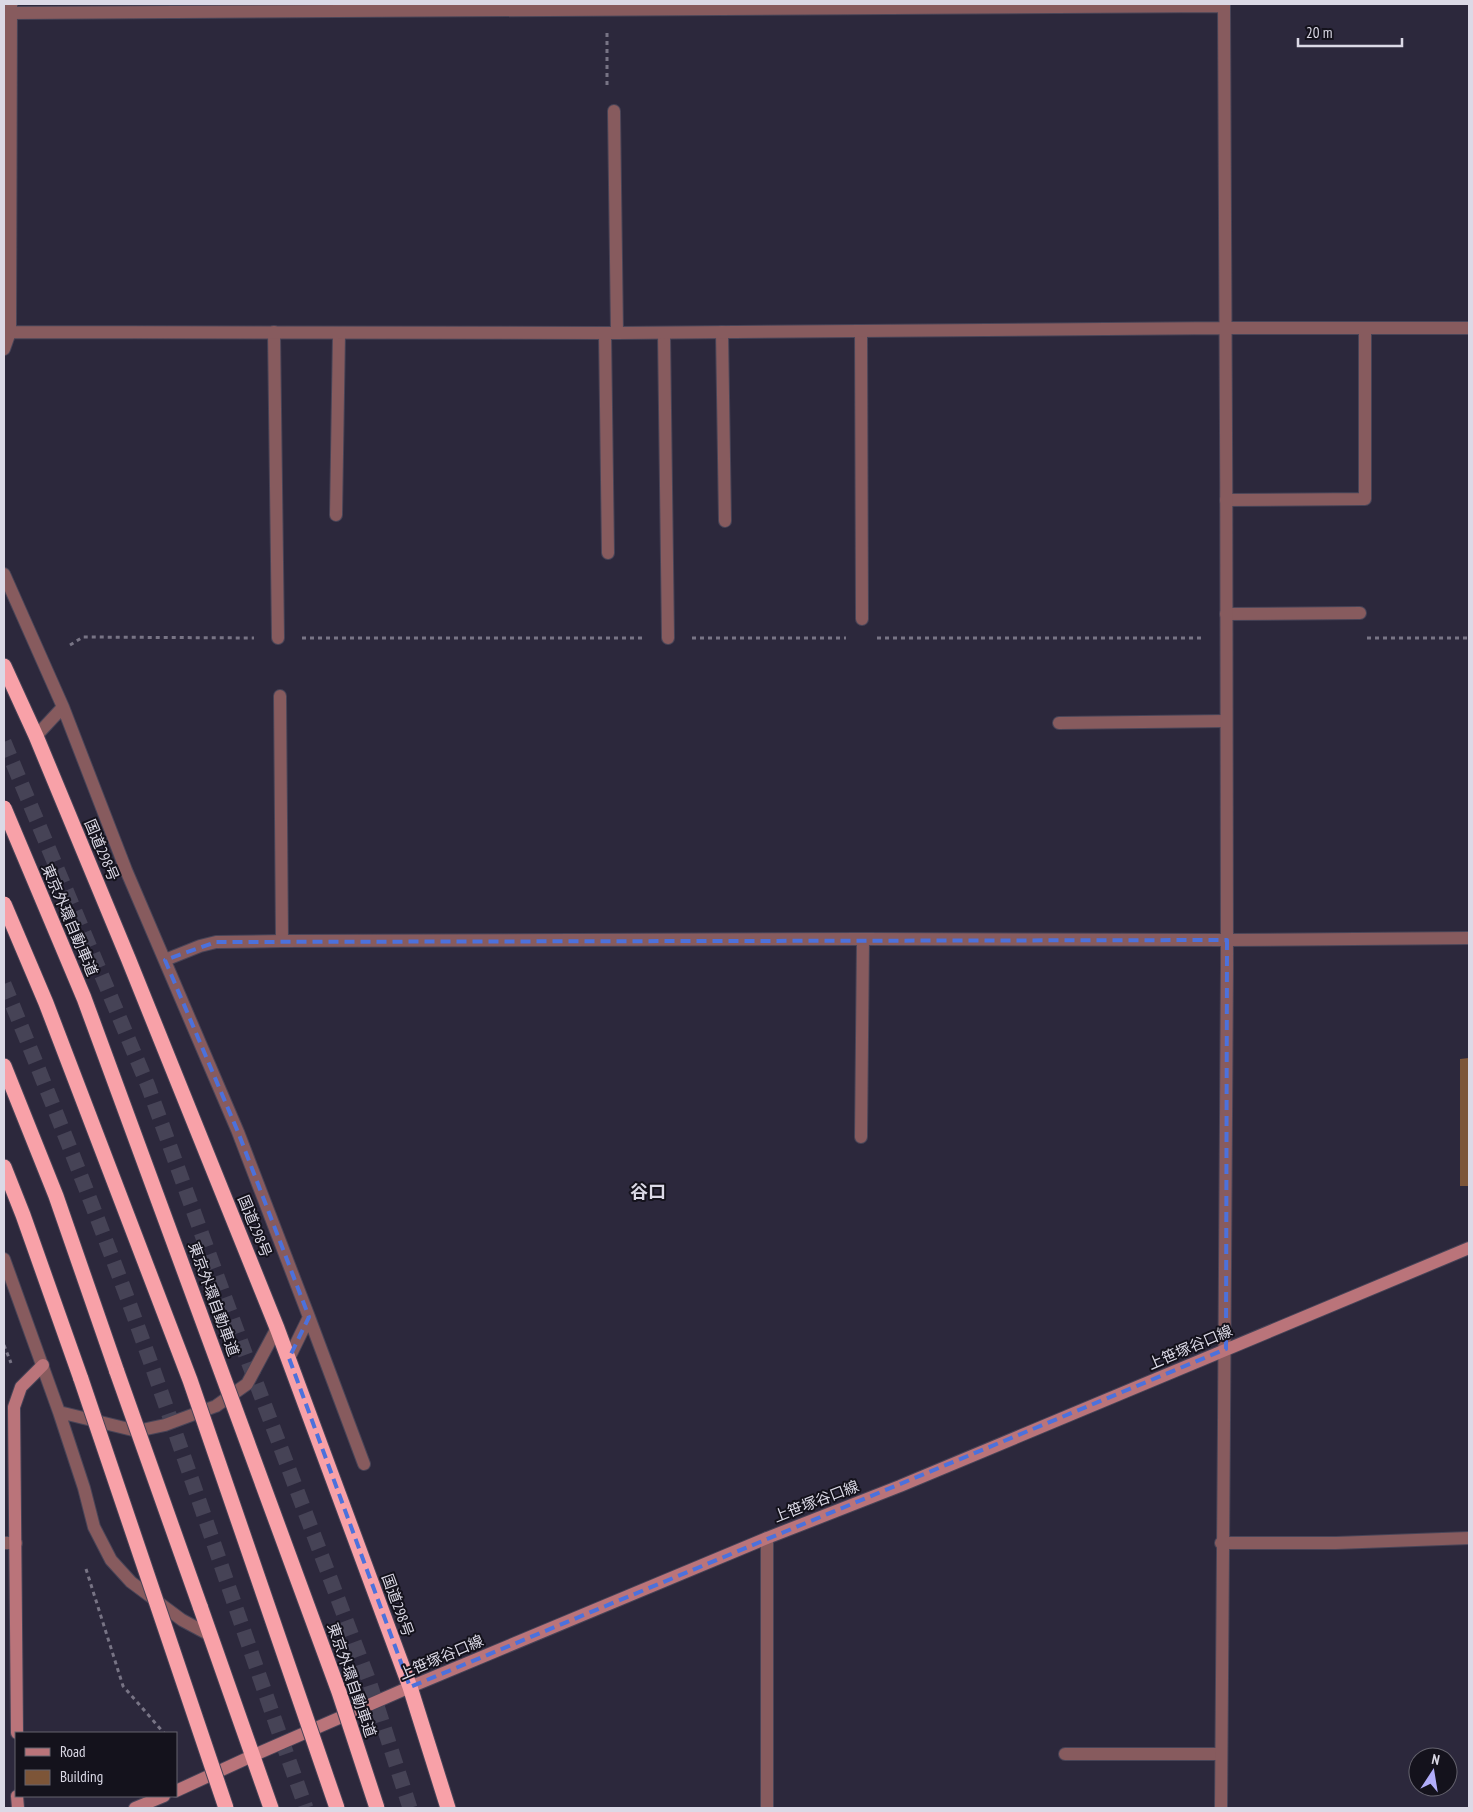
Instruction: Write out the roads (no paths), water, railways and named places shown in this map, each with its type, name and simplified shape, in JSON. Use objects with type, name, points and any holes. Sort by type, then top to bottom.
[{"type":"highway","name":"国道298号","points":[[4,666],[36,736],[128,958],[289,1358],[410,1687],[448,1808]]},
{"type":"highway","name":"東京外環自動車道","points":[[4,808],[90,1017],[335,1682],[377,1808]]},
{"type":"highway","points":[[4,904],[46,1003],[190,1380],[337,1808]]},
{"type":"highway","points":[[4,1066],[56,1196],[270,1808]]},
{"type":"highway","points":[[4,1167],[81,1379],[226,1808]]},
{"type":"main road","name":"上笹塚谷口線","points":[[178,1790],[410,1687],[767,1538],[900,1486],[1469,1248]]},
{"type":"main road","points":[[17,1732],[10,1543],[14,1407],[21,1387],[42,1365]]},
{"type":"main road","points":[[135,1808],[162,1797]]},
{"type":"street","points":[[4,349],[10,332],[11,8],[607,10],[1224,5],[1227,940],[1226,1350],[1221,1543],[1221,1808]]},
{"type":"street","points":[[608,553],[614,111]]},
{"type":"street","points":[[10,332],[664,333],[1225,328],[1469,328]]},
{"type":"street","points":[[1226,500],[1364,499],[1364,328]]},
{"type":"street","points":[[861,331],[862,619]]},
{"type":"street","points":[[274,332],[278,638]]},
{"type":"street","points":[[722,332],[725,521]]},
{"type":"street","points":[[336,515],[339,333]]},
{"type":"street","points":[[664,333],[668,638]]},
{"type":"street","points":[[4,574],[63,707],[126,870],[238,1132],[364,1464]]},
{"type":"street","points":[[1226,614],[1360,613]]},
{"type":"street","points":[[280,696],[282,941]]},
{"type":"street","points":[[36,736],[63,707]]},
{"type":"street","points":[[1059,723],[1226,720]]},
{"type":"street","points":[[165,960],[200,946],[216,942],[1469,938]]},
{"type":"street","points":[[861,1137],[863,939]]},
{"type":"street","points":[[4,1259],[59,1412],[84,1488],[94,1527],[110,1560],[131,1582],[182,1620],[210,1635]]},
{"type":"street","points":[[289,1358],[309,1317]]},
{"type":"street","points":[[59,1412],[138,1431],[165,1425],[216,1406],[247,1384],[277,1328]]},
{"type":"street","points":[[767,1538],[767,1808]]},
{"type":"street","points":[[1221,1543],[1336,1543],[1469,1538]]},
{"type":"street","points":[[1065,1754],[1221,1754]]},
{"type":"tunnel","points":[[4,742],[148,1086],[246,1356],[369,1681],[410,1808]]},
{"type":"tunnel","points":[[4,984],[105,1238],[143,1340],[306,1808]]},
{"type":"district","name":"谷口","points":[[648,1191]]}]
